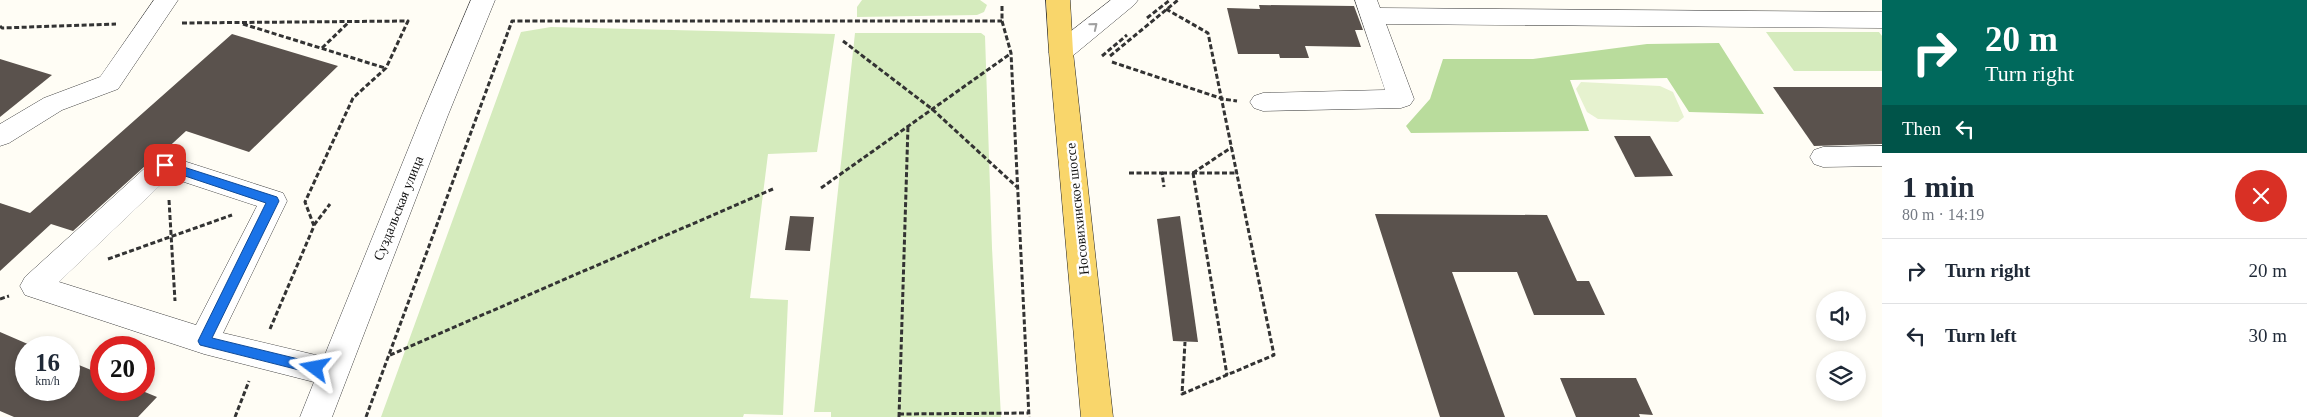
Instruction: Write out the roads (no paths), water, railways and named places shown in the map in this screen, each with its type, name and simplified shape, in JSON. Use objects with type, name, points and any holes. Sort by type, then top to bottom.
[{"type":"main road","name":"Носовихинское шоссе","points":[[1058,0],[1061,52],[1097,417]]},
{"type":"street","points":[[0,136],[53,104],[109,83],[166,0]]},
{"type":"street","name":"Суздальская улица","points":[[316,417],[435,115],[483,0]]},
{"type":"street","points":[[1061,52],[1126,0]]},
{"type":"street","points":[[1263,102],[1401,98],[1369,8],[1882,20]]},
{"type":"street","points":[[1823,157],[1882,156]]},
{"type":"street","points":[[204,341],[273,201],[165,165],[35,286],[204,341],[258,356],[333,372]]}]
